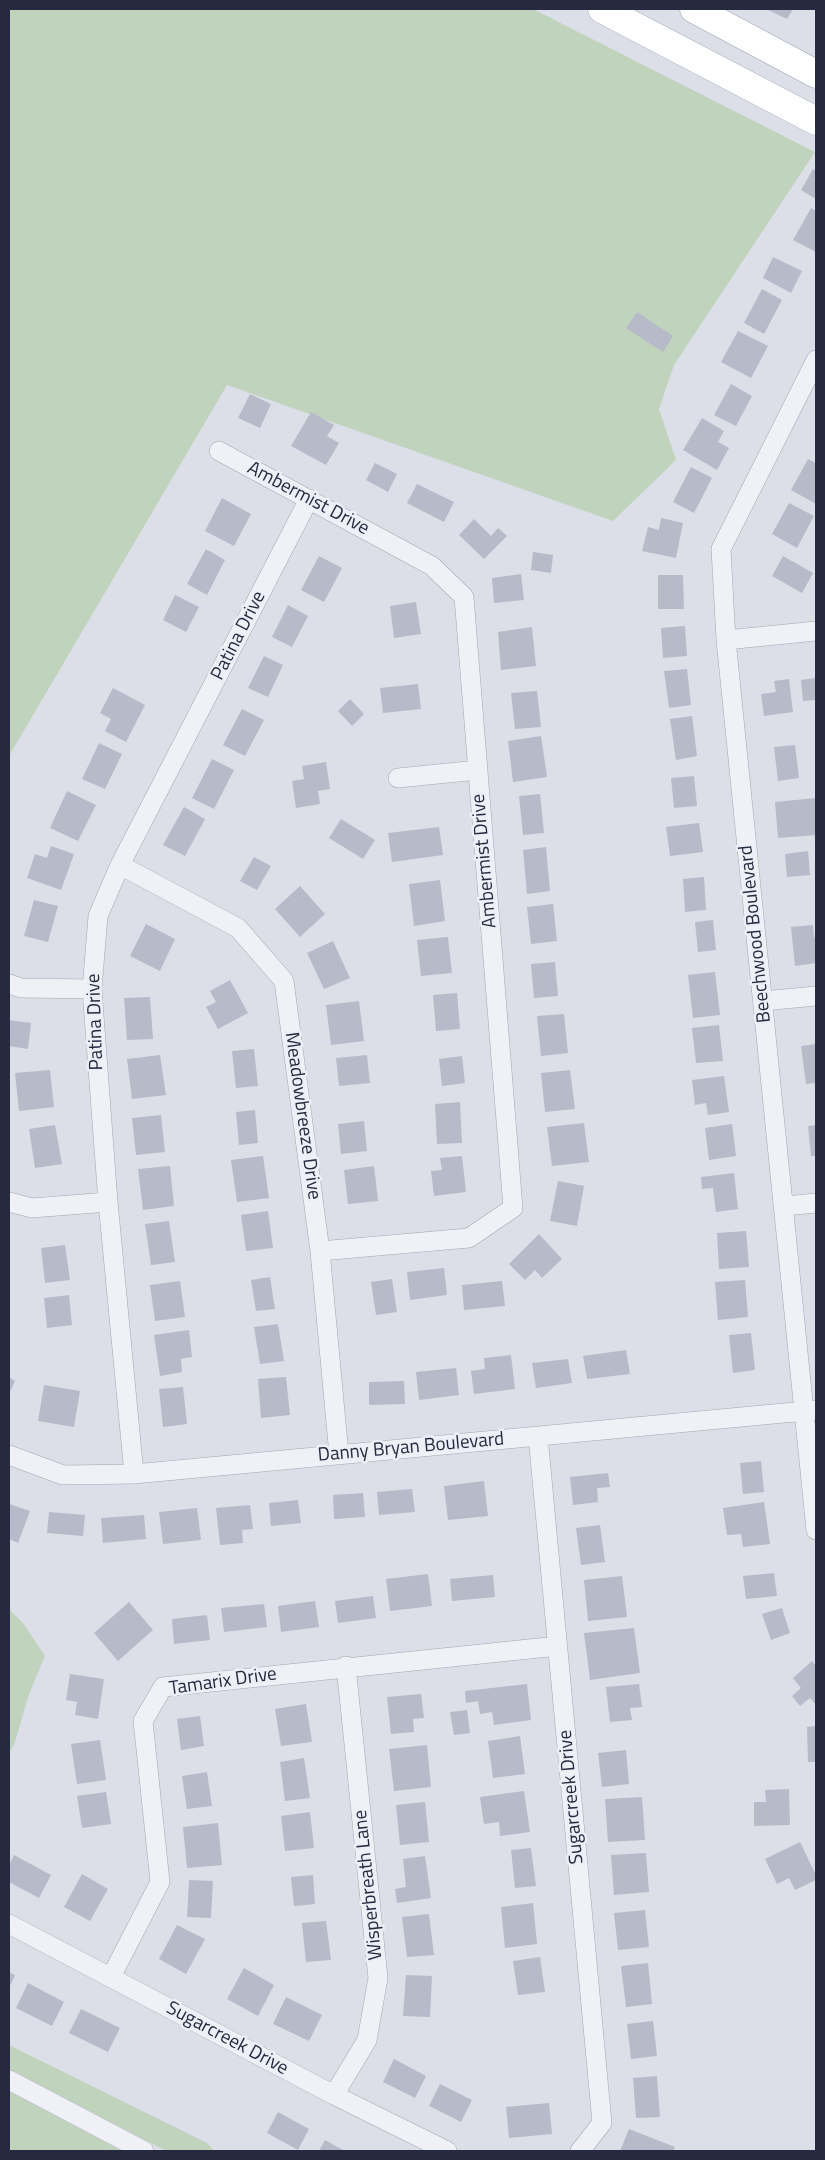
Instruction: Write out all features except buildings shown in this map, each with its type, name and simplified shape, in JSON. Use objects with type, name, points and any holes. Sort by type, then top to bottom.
[{"type":"main road","points":[[602,9],[816,121]]},
{"type":"main road","points":[[697,10],[816,74]]},
{"type":"street","name":"Beechwood Boulevard","points":[[816,360],[721,549],[726,640],[763,1001],[785,1206],[811,1411],[816,1530]]},
{"type":"street","name":"Ambermist Drive","points":[[219,451],[432,566],[464,597],[513,1208],[469,1238],[320,1251]]},
{"type":"street","name":"Patina Drive","points":[[134,1474],[108,1202],[92,988],[98,916],[120,866],[309,499]]},
{"type":"street","points":[[726,640],[816,631]]},
{"type":"street","points":[[398,778],[478,770]]},
{"type":"street","name":"Meadowbreeze Drive","points":[[120,866],[238,928],[284,981],[320,1251],[339,1455]]},
{"type":"street","points":[[9,984],[21,988],[92,988]]},
{"type":"street","points":[[763,1001],[816,996]]},
{"type":"street","points":[[9,1202],[32,1208],[108,1202]]},
{"type":"street","points":[[785,1206],[816,1203]]},
{"type":"street","name":"Danny Bryan Boulevard","points":[[9,1455],[63,1475],[134,1474],[811,1411]]},
{"type":"street","name":"Sugarcreek Drive","points":[[538,1436],[602,2124],[580,2151]]},
{"type":"street","name":"Tamarix Drive","points":[[111,1978],[160,1882],[143,1720],[163,1687],[346,1666],[558,1646]]},
{"type":"street","name":"Wisperbreath Lane","points":[[334,2095],[366,2040],[378,1978],[346,1666]]},
{"type":"street","name":"Sugarcreek Drive","points":[[9,1924],[334,2095],[447,2151]]},
{"type":"street","points":[[9,2080],[144,2151]]},
{"type":"green space","points":[[9,9],[533,9],[815,152],[674,365],[659,409],[676,460],[613,521],[227,385],[9,756]]},
{"type":"green space","points":[[9,1609],[23,1623],[45,1656],[29,1694],[14,1745],[9,1753]]},
{"type":"green space","points":[[9,2045],[207,2143],[214,2151],[166,2151],[9,2069]]},
{"type":"green space","points":[[9,2091],[122,2151],[9,2151]]}]
